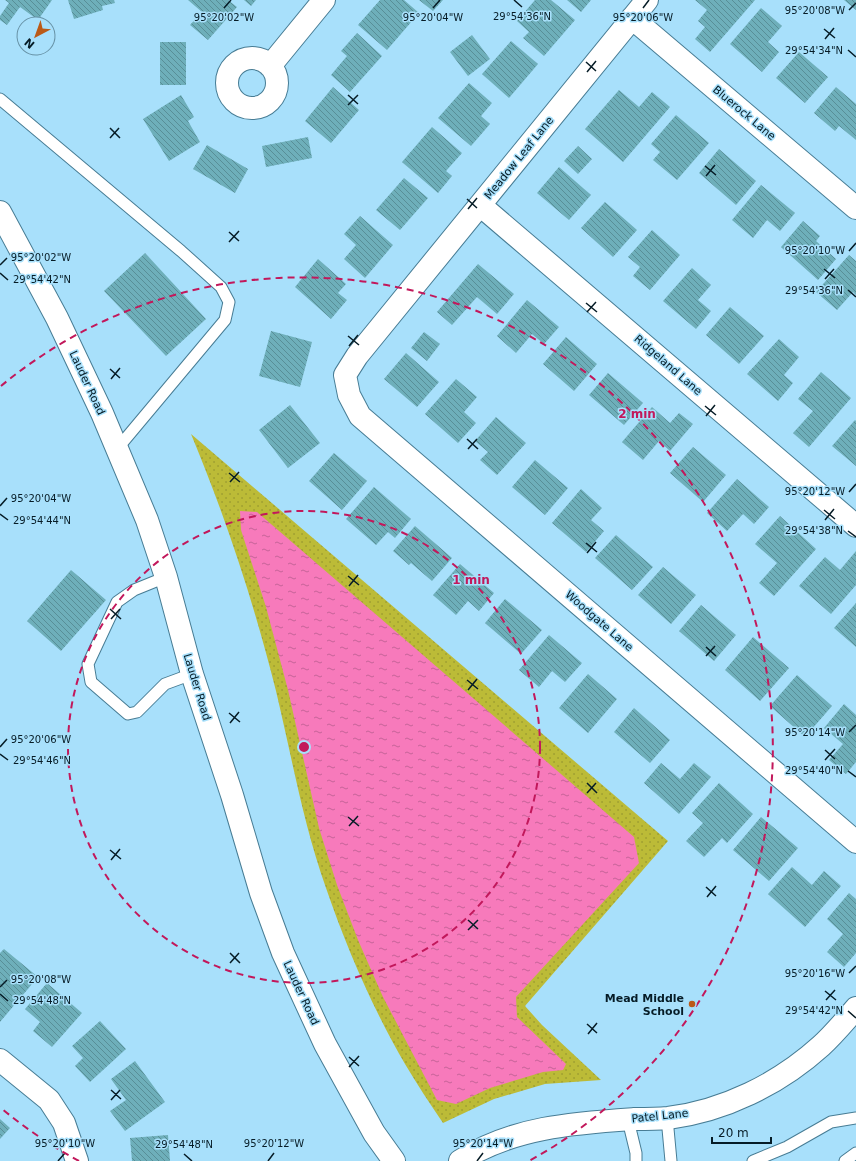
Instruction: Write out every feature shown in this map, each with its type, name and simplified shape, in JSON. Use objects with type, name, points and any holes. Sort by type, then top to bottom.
[{"type":"street","points":[[270,66],[324,0]]},
{"type":"street","name":"Meadow Leaf Lane","points":[[349,396],[345,375],[356,356],[647,0]]},
{"type":"street","name":"Bluerock Lane","points":[[632,18],[856,208]]},
{"type":"street","name":"Ridgeland Lane","points":[[480,205],[856,526]]},
{"type":"street","name":"Lauder Road","points":[[0,212],[57,318],[102,413],[147,520],[166,577],[192,674],[232,795],[261,893],[283,954],[325,1044],[374,1133],[394,1161]]},
{"type":"street","name":"Woodgate Lane","points":[[349,396],[360,416],[856,842]]},
{"type":"street","name":"Patel Lane","points":[[460,1161],[471,1154],[520,1133],[578,1123],[668,1118],[699,1112],[728,1103],[762,1088],[792,1068],[852,1020]]},
{"type":"street","points":[[0,1060],[50,1100],[64,1123],[74,1153]]},
{"type":"lane","points":[[0,99],[181,251],[221,288],[229,302],[225,320],[117,449]]},
{"type":"lane","points":[[166,577],[134,590],[117,602],[88,664],[91,682],[128,714],[137,712],[165,684],[192,674]]},
{"type":"lane","points":[[668,1118],[671,1161]]},
{"type":"lane","points":[[753,1161],[787,1146],[831,1122],[856,1118]]},
{"type":"lane","points":[[628,1120],[636,1153],[636,1161]]},
{"type":"lane","points":[[845,1161],[856,1153]]},
{"type":"shaded area","points":[[191,434],[668,841],[525,1006],[542,1025],[601,1080],[545,1084],[494,1099],[443,1123],[405,1064],[371,1000],[343,934],[326,888],[304,815],[276,691],[249,593],[216,497]]},
{"type":"water","points":[[240,511],[257,512],[634,837],[639,863],[516,997],[517,1017],[566,1064],[563,1070],[543,1072],[490,1088],[456,1104],[437,1100],[383,997],[358,940],[337,885],[319,828],[288,690],[266,607],[241,530]]},
{"type":"building","points":[[5,0],[52,0],[41,16],[32,16],[20,7],[7,25],[0,20],[0,16],[9,3]]},
{"type":"building","points":[[68,0],[114,0],[115,3],[102,6],[103,10],[74,19]]},
{"type":"building","points":[[188,0],[228,0],[237,7],[208,40],[190,25],[202,12]]},
{"type":"building","points":[[244,0],[256,0],[251,6]]},
{"type":"building","points":[[380,0],[404,0],[419,13],[387,50],[358,25]]},
{"type":"building","points":[[419,0],[443,0],[433,11]]},
{"type":"building","points":[[535,0],[551,0],[575,20],[544,56],[523,38],[529,32],[517,21]]},
{"type":"building","points":[[567,0],[591,0],[581,12]]},
{"type":"building","points":[[695,0],[755,0],[710,52],[695,39],[705,27],[698,21],[707,10]]},
{"type":"building","points":[[844,0],[856,0],[856,10]]},
{"type":"building","points":[[761,8],[782,26],[768,42],[779,52],[762,72],[730,44]]},
{"type":"building","points":[[357,33],[382,56],[350,92],[331,75],[347,56],[341,51]]},
{"type":"building","points":[[472,35],[490,59],[468,76],[450,52]]},
{"type":"building","points":[[511,41],[538,64],[509,98],[482,74]]},
{"type":"building","points":[[160,42],[186,42],[186,85],[160,85]]},
{"type":"building","points":[[799,52],[828,77],[805,103],[776,78]]},
{"type":"building","points":[[469,83],[492,103],[481,116],[490,124],[471,146],[438,118]]},
{"type":"building","points":[[333,87],[359,110],[331,143],[305,121]]},
{"type":"building","points":[[836,87],[856,104],[856,140],[839,126],[835,131],[814,113]]},
{"type":"building","points":[[619,90],[639,107],[652,92],[670,107],[623,162],[585,129]]},
{"type":"building","points":[[181,95],[194,117],[188,121],[200,142],[169,161],[143,119]]},
{"type":"building","points":[[676,115],[709,143],[677,180],[653,160],[660,152],[651,144]]},
{"type":"building","points":[[432,127],[462,153],[446,171],[452,176],[438,193],[402,162]]},
{"type":"building","points":[[308,137],[312,158],[266,167],[262,146]]},
{"type":"building","points":[[207,145],[248,169],[235,193],[193,169]]},
{"type":"building","points":[[578,146],[592,159],[578,174],[564,161]]},
{"type":"building","points":[[719,149],[756,181],[736,205],[699,173]]},
{"type":"building","points":[[559,167],[591,195],[569,220],[537,193]]},
{"type":"building","points":[[404,178],[428,198],[400,230],[376,210]]},
{"type":"building","points":[[761,185],[795,213],[780,231],[767,220],[753,238],[732,220]]},
{"type":"building","points":[[605,202],[637,230],[613,257],[581,228]]},
{"type":"building","points":[[360,216],[393,245],[365,278],[344,259],[356,245],[344,234]]},
{"type":"building","points":[[803,221],[820,236],[816,241],[836,259],[818,280],[781,247]]},
{"type":"building","points":[[652,230],[680,255],[650,290],[633,276],[640,267],[628,257]]},
{"type":"building","points":[[145,253],[206,319],[166,356],[104,291]]},
{"type":"building","points":[[849,255],[856,261],[856,295],[853,292],[837,310],[816,292]]},
{"type":"building","points":[[318,259],[346,284],[338,293],[347,300],[331,319],[295,287]]},
{"type":"building","points":[[478,264],[514,294],[497,314],[477,297],[452,325],[437,312]]},
{"type":"building","points":[[692,268],[711,285],[698,300],[711,311],[696,329],[663,301]]},
{"type":"building","points":[[527,300],[559,327],[544,344],[532,334],[516,353],[497,336]]},
{"type":"building","points":[[730,307],[764,336],[739,364],[706,335]]},
{"type":"building","points":[[271,331],[312,342],[300,387],[259,376]]},
{"type":"building","points":[[424,332],[440,344],[427,361],[411,348]]},
{"type":"building","points":[[566,337],[597,364],[574,391],[543,364]]},
{"type":"building","points":[[779,339],[799,357],[784,375],[793,383],[778,401],[747,374]]},
{"type":"building","points":[[406,353],[439,382],[417,407],[384,379]]},
{"type":"building","points":[[821,372],[851,398],[809,447],[793,433],[813,411],[798,399]]},
{"type":"building","points":[[608,373],[643,403],[624,425],[589,395]]},
{"type":"building","points":[[456,379],[477,397],[464,412],[476,423],[458,443],[425,414]]},
{"type":"building","points":[[290,405],[320,443],[288,468],[259,430]]},
{"type":"building","points":[[652,407],[670,423],[679,413],[693,424],[670,451],[659,441],[643,460],[622,442]]},
{"type":"building","points":[[496,417],[526,443],[497,475],[480,460],[488,452],[475,441]]},
{"type":"building","points":[[855,420],[856,421],[856,466],[832,446]]},
{"type":"building","points":[[693,447],[726,475],[703,502],[670,473]]},
{"type":"building","points":[[334,453],[367,481],[342,510],[309,481]]},
{"type":"building","points":[[535,460],[568,488],[545,515],[512,487]]},
{"type":"building","points":[[737,479],[769,507],[754,524],[743,514],[727,531],[707,513]]},
{"type":"building","points":[[374,487],[411,519],[395,538],[388,532],[376,545],[346,519]]},
{"type":"building","points":[[581,489],[602,508],[591,520],[604,531],[586,552],[552,523]]},
{"type":"building","points":[[780,516],[816,549],[774,596],[759,583],[777,563],[755,544]]},
{"type":"building","points":[[415,526],[452,558],[432,581],[411,563],[409,565],[393,551]]},
{"type":"building","points":[[616,535],[653,567],[632,590],[595,558]]},
{"type":"building","points":[[856,551],[856,585],[831,614],[799,586],[825,557],[840,570]]},
{"type":"building","points":[[460,564],[494,593],[479,611],[468,601],[456,615],[433,595]]},
{"type":"building","points":[[663,567],[696,595],[671,624],[638,595]]},
{"type":"building","points":[[71,570],[106,600],[61,651],[27,621]]},
{"type":"building","points":[[505,599],[542,630],[521,654],[485,623]]},
{"type":"building","points":[[856,603],[856,647],[834,628]]},
{"type":"building","points":[[701,605],[736,635],[714,661],[679,631]]},
{"type":"building","points":[[549,635],[582,663],[565,682],[552,671],[539,687],[519,670]]},
{"type":"building","points":[[753,637],[789,668],[760,701],[725,670]]},
{"type":"building","points":[[588,674],[617,699],[588,733],[559,708]]},
{"type":"building","points":[[797,675],[832,706],[805,737],[770,706]]},
{"type":"building","points":[[844,704],[856,715],[856,762],[846,774],[829,760],[843,744],[824,728]]},
{"type":"building","points":[[634,708],[670,740],[650,763],[614,732]]},
{"type":"building","points":[[661,763],[680,779],[694,763],[711,777],[679,814],[644,783]]},
{"type":"building","points":[[719,783],[753,814],[727,843],[722,838],[704,857],[686,841],[703,823],[692,813]]},
{"type":"building","points":[[761,817],[798,848],[769,881],[733,850]]},
{"type":"building","points":[[792,867],[812,885],[824,871],[841,886],[805,927],[768,894]]},
{"type":"building","points":[[849,893],[856,899],[856,953],[844,967],[827,952],[843,934],[827,919]]},
{"type":"building","points":[[4,949],[38,977],[0,1022],[0,953]]},
{"type":"building","points":[[47,983],[82,1013],[52,1047],[33,1031],[40,1022],[25,1009]]},
{"type":"building","points":[[100,1021],[126,1049],[90,1082],[75,1066],[83,1058],[72,1046]]},
{"type":"building","points":[[135,1061],[165,1102],[125,1131],[110,1111],[126,1100],[111,1079]]},
{"type":"building","points":[[0,1119],[10,1128],[0,1139]]},
{"type":"building","points":[[168,1135],[170,1161],[132,1161],[130,1138]]},
{"type":"place","name":"Mead Middle School","points":[[692,1004]]}]
